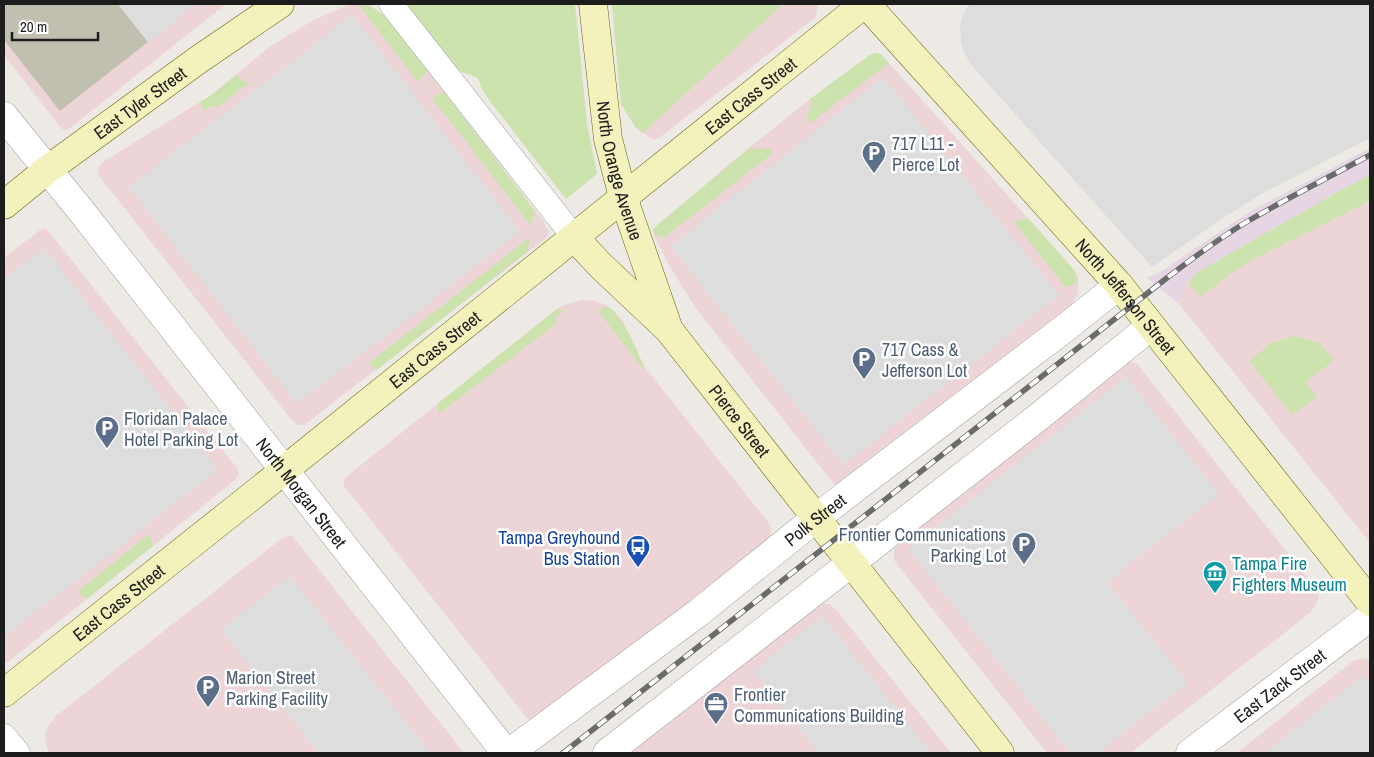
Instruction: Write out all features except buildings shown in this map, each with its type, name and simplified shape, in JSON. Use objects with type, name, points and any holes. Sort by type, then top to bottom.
[{"type":"main road","name":"East Tyler Street","points":[[4,206],[47,170],[261,12],[280,4]]},
{"type":"main road","name":"North Orange Avenue","points":[[593,4],[608,139],[623,197],[669,330]]},
{"type":"main road","name":"East Cass Street","points":[[4,693],[865,4]]},
{"type":"main road","name":"North Jefferson Street","points":[[865,4],[1119,285],[1370,602]]},
{"type":"main road","name":"Pierce Street","points":[[574,237],[600,265],[669,330],[1000,753]]},
{"type":"street","name":"Pierce Street","points":[[391,4],[574,237]]},
{"type":"street","name":"North Morgan Street","points":[[4,116],[82,212],[508,753]]},
{"type":"street","name":"Polk Street","points":[[508,753],[698,613],[816,518],[1119,285]]},
{"type":"street","points":[[607,753],[851,564],[1152,326]]},
{"type":"street","name":"East Zack Street","points":[[1190,753],[1370,617]]},
{"type":"street","points":[[4,736],[18,753]]},
{"type":"shaded area","points":[[4,4],[226,4],[70,128],[64,130],[4,55]]},
{"type":"shaded area","points":[[4,4],[118,4],[148,42],[60,111],[4,40]]},
{"type":"shaded area","points":[[118,4],[196,4],[148,42]]},
{"type":"shaded area","points":[[350,4],[369,5],[390,20],[543,221],[549,232],[547,237],[541,242],[304,425],[298,425],[291,419],[99,176],[98,171],[100,165],[106,160],[210,96],[271,46],[312,21]]},
{"type":"shaded area","points":[[612,4],[817,4],[817,11],[815,18],[654,140],[636,128],[621,104]]},
{"type":"shaded area","points":[[969,4],[1370,4],[1370,138],[1263,193],[1152,267],[972,66],[961,42],[960,26]]},
{"type":"shaded area","points":[[352,15],[520,232],[297,404],[129,187]]},
{"type":"shaded area","points":[[881,54],[1074,270],[1078,280],[1078,293],[1073,303],[837,485],[833,483],[695,307],[669,265],[653,230],[733,161],[810,99],[870,55]]},
{"type":"shaded area","name":"717 Cass & Jefferson Lot","points":[[883,77],[1060,295],[843,465],[671,246]]},
{"type":"shaded area","points":[[1370,148],[1370,175],[1196,273],[1181,293],[1179,304],[1147,278],[1162,271],[1249,212]]},
{"type":"shaded area","points":[[1370,175],[1370,543],[1179,304],[1181,293],[1196,273]]},
{"type":"shaded area","name":"Floridan Palace Hotel Parking Lot","points":[[44,229],[49,232],[237,468],[239,473],[238,477],[225,488],[9,661],[4,663],[4,258],[40,230]]},
{"type":"shaded area","name":"Floridan Palace Hotel Parking Lot","points":[[44,248],[218,470],[4,637],[4,279]]},
{"type":"shaded area","points":[[582,300],[604,304],[613,310],[623,322],[644,366],[768,522],[771,533],[767,540],[539,721],[534,722],[527,718],[344,486],[344,481],[346,477],[558,308]]},
{"type":"shaded area","name":"Frontier Communications Parking Lot","points":[[1129,362],[1137,364],[1314,586],[1319,598],[1311,612],[1130,753],[1047,753],[900,568],[894,560],[894,552],[896,546],[903,539]]},
{"type":"shaded area","name":"Frontier Communications Parking Lot","points":[[1126,377],[1219,494],[1107,582],[1188,683],[1098,753],[1070,753],[908,549]]},
{"type":"shaded area","points":[[288,535],[292,536],[298,543],[464,753],[49,753],[45,735],[49,725],[56,716]]},
{"type":"shaded area","points":[[290,576],[430,753],[318,753],[221,630]]},
{"type":"shaded area","points":[[822,604],[829,604],[837,611],[951,753],[630,753]]},
{"type":"shaded area","points":[[822,616],[932,753],[818,753],[753,671]]},
{"type":"shaded area","points":[[1362,658],[1370,660],[1370,753],[1237,753],[1353,661]]},
{"type":"shaded area","points":[[1363,676],[1370,685],[1370,753],[1264,753]]},
{"type":"green space","points":[[364,4],[374,8],[392,23],[428,70],[418,82],[361,8]]},
{"type":"green space","points":[[402,4],[575,4],[587,123],[597,174],[566,199],[489,100],[478,78],[445,66]]},
{"type":"green space","points":[[612,4],[783,4],[643,133],[636,128],[621,104]]},
{"type":"green space","points":[[881,54],[889,63],[810,123],[807,118],[812,102],[810,99],[870,55]]},
{"type":"green space","points":[[236,75],[248,83],[217,108],[213,105],[203,111],[200,102]]},
{"type":"green space","points":[[444,92],[535,211],[531,226],[432,98]]},
{"type":"green space","points":[[751,147],[753,149],[769,148],[773,153],[665,237],[655,236],[653,230],[656,226]]},
{"type":"green space","points":[[1370,175],[1370,201],[1249,261],[1201,296],[1188,284],[1196,273]]},
{"type":"green space","points":[[1028,218],[1074,270],[1078,279],[1074,284],[1066,288],[1014,222]]},
{"type":"green space","points":[[530,237],[528,251],[377,370],[369,363]]},
{"type":"green space","points":[[607,306],[614,311],[624,325],[644,366],[643,369],[598,311]]},
{"type":"green space","points":[[557,309],[564,311],[554,319],[557,323],[439,414],[437,404]]},
{"type":"green space","points":[[1294,336],[1321,344],[1334,360],[1306,382],[1317,397],[1292,415],[1249,361],[1271,343]]},
{"type":"green space","points":[[149,534],[153,546],[87,599],[77,592]]},
{"type":"railway","points":[[563,753],[1194,258],[1248,221],[1370,155]]},
{"type":"place","name":"717 L11 - Pierce Lot","points":[[874,174]]},
{"type":"place","name":"717 Cass & Jefferson Lot","points":[[864,380]]},
{"type":"place","name":"Floridan Palace Hotel Parking Lot","points":[[107,449]]},
{"type":"place","name":"Frontier Communications Parking Lot","points":[[1024,565]]},
{"type":"place","name":"Tampa Greyhound Bus Station","points":[[638,568]]},
{"type":"place","name":"Tampa Fire Fighters Museum","points":[[1215,594]]},
{"type":"place","name":"Marion Street Parking Facility","points":[[208,708]]},
{"type":"place","name":"Frontier Communications Building","points":[[716,725]]}]
